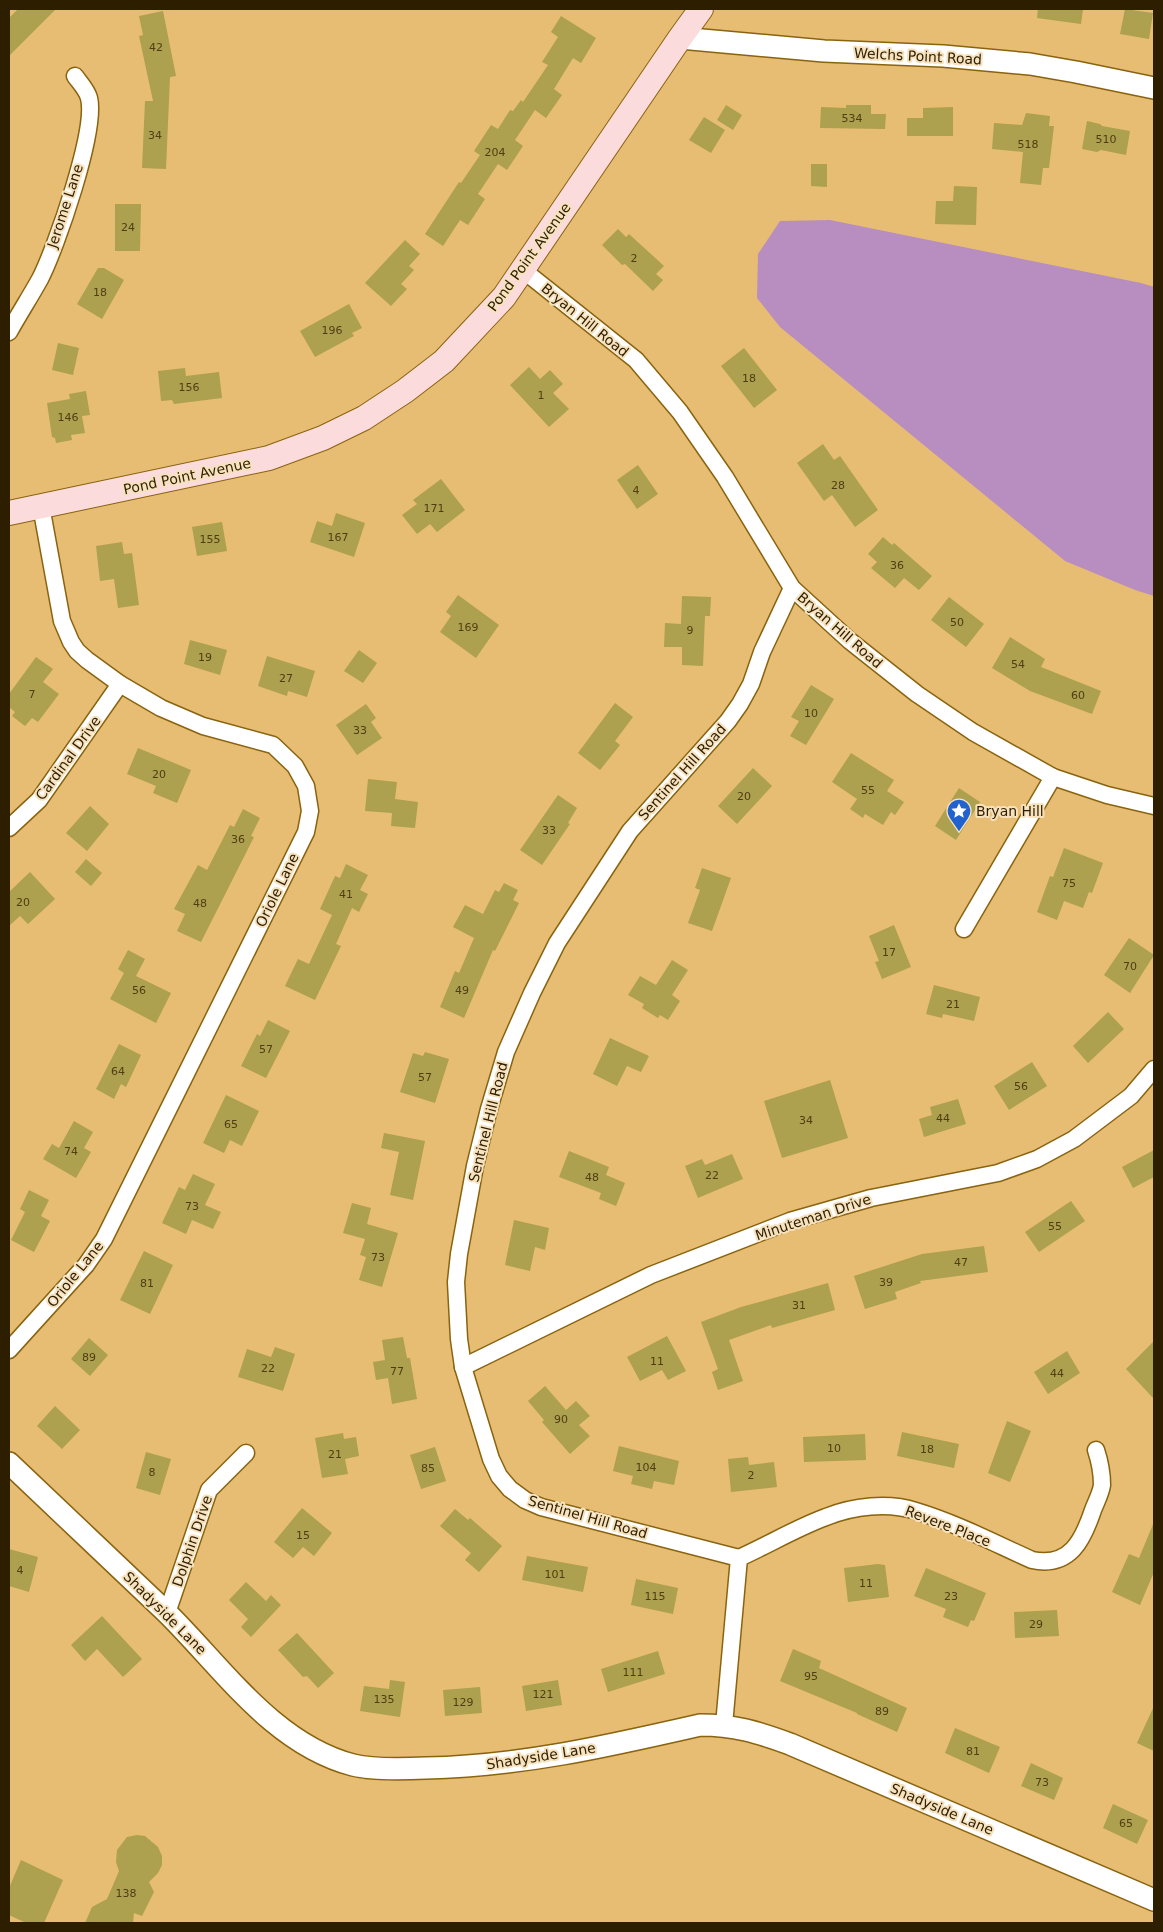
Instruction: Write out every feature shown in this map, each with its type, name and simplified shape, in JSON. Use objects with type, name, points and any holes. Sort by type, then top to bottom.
[{"type":"main road","name":"Pond Point Avenue","points":[[9,513],[269,458],[323,438],[356,422],[405,391],[444,361],[504,297],[701,9]]},
{"type":"street","name":"Welchs Point Road","points":[[680,38],[824,51],[943,56],[1021,64],[1076,72],[1154,88]]},
{"type":"street","name":"Jerome Lane","points":[[9,332],[14,311],[41,277],[68,206],[80,162],[90,118],[90,107],[89,97],[75,76]]},
{"type":"street","name":"Bryan Hill Road","points":[[522,270],[636,360],[680,412],[725,477],[792,588],[850,641],[917,694],[973,732],[1054,777],[1107,795],[1154,806]]},
{"type":"street","name":"Oriole Lane","points":[[9,1350],[86,1265],[104,1239],[306,832],[309,799],[301,775],[273,745],[203,726],[161,708],[120,684],[77,651],[62,621],[41,506]]},
{"type":"street","name":"Sentinel Hill Road","points":[[739,1558],[541,1507],[525,1500],[510,1490],[499,1476],[491,1459],[463,1367],[456,1310],[456,1282],[459,1254],[475,1166],[489,1109],[506,1052],[532,993],[557,942],[630,831],[728,721],[740,704],[751,684],[762,652],[792,588]]},
{"type":"street","name":"Cardinal Drive","points":[[9,828],[39,800],[120,684]]},
{"type":"street","points":[[964,929],[1054,777]]},
{"type":"street","name":"Minuteman Drive","points":[[463,1367],[651,1275],[790,1221],[871,1198],[998,1173],[1037,1158],[1074,1139],[1131,1096],[1154,1069]]},
{"type":"street","name":"Revere Place","points":[[739,1558],[827,1516],[848,1510],[870,1507],[893,1507],[915,1510],[1032,1560],[1046,1562],[1054,1560],[1068,1554],[1085,1534],[1102,1487],[1101,1466],[1096,1450]]},
{"type":"street","name":"Dolphin Drive","points":[[167,1613],[209,1490],[246,1452]]},
{"type":"street","name":"Shadyside Lane","points":[[9,1463],[167,1613],[242,1691],[287,1734],[315,1752],[354,1765],[402,1769],[497,1765],[546,1758],[700,1725],[724,1725],[751,1730],[790,1744],[1154,1900]]},
{"type":"street","points":[[724,1725],[739,1558]]},
{"type":"shaded area","points":[[830,220],[1154,287],[1154,596],[1065,561],[780,327],[757,298],[758,254],[780,221]]},
{"type":"building","points":[[18,9],[56,9],[9,56],[9,18]]},
{"type":"building","points":[[1038,9],[1083,9],[1081,24],[1037,18]]},
{"type":"building","points":[[1125,9],[1153,13],[1149,39],[1120,34]]},
{"type":"building","points":[[163,11],[176,76],[170,77],[166,169],[142,168],[145,101],[153,101],[139,36],[143,35],[139,16]]},
{"type":"building","points":[[561,16],[596,38],[581,63],[573,58],[554,89],[562,95],[546,118],[535,110],[515,140],[523,146],[507,170],[498,164],[478,194],[485,199],[468,225],[460,220],[443,246],[425,234],[459,182],[461,183],[480,155],[474,151],[491,125],[498,129],[510,110],[513,111],[521,100],[523,102],[548,65],[542,62],[558,37],[551,32]]},
{"type":"building","points":[[726,105],[742,115],[733,130],[717,120]]},
{"type":"building","points":[[846,105],[871,105],[871,114],[886,114],[885,129],[820,128],[821,107],[846,108]]},
{"type":"building","points":[[953,107],[953,136],[907,136],[907,118],[923,118],[923,108]]},
{"type":"building","points":[[1026,113],[1050,116],[1049,126],[1054,126],[1049,168],[1043,168],[1041,185],[1020,183],[1023,152],[992,149],[994,123],[1022,125]]},
{"type":"building","points":[[704,117],[725,130],[711,153],[689,140]]},
{"type":"building","points":[[1087,121],[1130,131],[1126,155],[1101,150],[1097,152],[1082,149]]},
{"type":"building","points":[[811,164],[827,164],[827,187],[811,186]]},
{"type":"building","points":[[954,186],[977,187],[976,225],[935,224],[936,201],[953,201]]},
{"type":"building","points":[[115,204],[141,204],[140,251],[115,251]]},
{"type":"building","points":[[618,229],[626,237],[629,234],[664,266],[656,274],[663,280],[653,291],[602,245]]},
{"type":"building","points":[[405,240],[420,254],[409,266],[414,270],[401,284],[407,289],[391,306],[365,283]]},
{"type":"building","points":[[98,268],[104,268],[124,280],[102,319],[77,304]]},
{"type":"building","points":[[349,304],[362,328],[352,333],[354,336],[315,357],[300,331]]},
{"type":"building","points":[[58,343],[79,348],[73,375],[52,370]]},
{"type":"building","points":[[744,348],[777,390],[754,408],[721,366]]},
{"type":"building","points":[[529,367],[540,379],[550,370],[563,384],[553,393],[569,409],[549,427],[510,385]]},
{"type":"building","points":[[185,368],[186,376],[219,372],[222,398],[174,404],[172,400],[161,401],[158,371]]},
{"type":"building","points":[[86,391],[90,415],[82,416],[85,433],[71,435],[72,440],[56,443],[55,438],[52,437],[47,403],[70,399],[69,394]]},
{"type":"building","points":[[823,444],[834,460],[840,456],[878,510],[855,527],[832,495],[824,501],[797,463]]},
{"type":"building","points":[[638,465],[658,494],[637,509],[617,480]]},
{"type":"building","points":[[441,479],[465,510],[437,532],[430,524],[417,534],[402,515],[417,504],[413,500]]},
{"type":"building","points":[[336,513],[365,523],[354,557],[310,542],[317,521],[332,526]]},
{"type":"building","points":[[222,522],[227,551],[197,556],[192,527]]},
{"type":"building","points":[[883,537],[892,545],[894,543],[932,576],[919,590],[904,578],[895,588],[871,568],[877,562],[868,554]]},
{"type":"building","points":[[122,542],[124,554],[132,553],[139,605],[118,608],[114,579],[100,581],[96,546]]},
{"type":"building","points":[[458,595],[499,625],[476,658],[440,632],[451,616],[446,612]]},
{"type":"building","points":[[682,596],[711,597],[710,616],[705,616],[703,666],[682,665],[682,647],[664,647],[665,623],[681,624]]},
{"type":"building","points":[[949,597],[984,624],[966,647],[931,620]]},
{"type":"building","points":[[1010,637],[1045,659],[1041,667],[1101,691],[1092,714],[1030,691],[992,668]]},
{"type":"building","points":[[190,640],[227,650],[220,675],[184,664]]},
{"type":"building","points":[[359,650],[377,663],[363,683],[344,671]]},
{"type":"building","points":[[267,656],[315,671],[307,697],[288,691],[287,696],[258,686]]},
{"type":"building","points":[[36,657],[53,669],[43,682],[59,694],[38,722],[32,718],[25,726],[12,716],[15,712],[9,707],[9,694]]},
{"type":"building","points":[[811,685],[834,699],[806,745],[790,736],[799,721],[791,717]]},
{"type":"building","points":[[615,703],[633,717],[615,741],[620,745],[600,770],[578,753]]},
{"type":"building","points":[[366,704],[376,718],[371,722],[382,738],[357,755],[336,725]]},
{"type":"building","points":[[138,748],[191,770],[177,803],[153,793],[156,786],[127,774]]},
{"type":"building","points":[[851,753],[894,780],[887,791],[904,802],[895,815],[891,812],[883,825],[865,814],[863,818],[850,809],[857,799],[832,782]]},
{"type":"building","points":[[753,768],[772,786],[737,824],[718,806]]},
{"type":"building","points":[[368,779],[397,782],[395,799],[418,802],[415,828],[391,826],[392,813],[365,811]]},
{"type":"building","points":[[959,788],[980,802],[956,840],[935,826]]},
{"type":"building","points":[[558,795],[577,808],[568,823],[570,824],[542,865],[520,850]]},
{"type":"building","points":[[90,806],[109,824],[87,851],[66,833]]},
{"type":"building","points":[[243,809],[260,818],[251,836],[254,837],[201,942],[177,931],[185,914],[174,909],[198,865],[207,870],[230,825],[234,827]]},
{"type":"building","points":[[1064,848],[1103,863],[1092,893],[1089,892],[1083,908],[1064,901],[1057,920],[1037,912],[1050,876],[1053,877]]},
{"type":"building","points":[[86,859],[102,873],[91,886],[75,872]]},
{"type":"building","points":[[346,864],[368,875],[360,890],[368,894],[359,912],[352,908],[336,944],[341,946],[315,1000],[285,986],[298,959],[309,964],[332,915],[320,909],[335,876],[340,878]]},
{"type":"building","points":[[702,868],[731,878],[712,931],[688,923],[700,890],[695,888]]},
{"type":"building","points":[[30,872],[55,899],[28,924],[20,916],[9,926],[9,892]]},
{"type":"building","points":[[504,883],[518,890],[513,900],[519,903],[495,951],[493,950],[464,1018],[440,1007],[455,971],[459,973],[474,938],[453,927],[465,905],[483,914],[495,890],[499,892]]},
{"type":"building","points":[[894,925],[911,967],[882,979],[875,962],[879,961],[869,936]]},
{"type":"building","points":[[1129,938],[1154,955],[1130,993],[1104,975]]},
{"type":"building","points":[[128,950],[145,959],[136,976],[171,993],[156,1023],[110,999],[124,973],[118,969]]},
{"type":"building","points":[[672,960],[688,970],[672,995],[680,1001],[668,1020],[660,1015],[658,1018],[642,1008],[644,1004],[628,995],[640,976],[656,985]]},
{"type":"building","points":[[934,985],[980,997],[974,1021],[943,1014],[942,1018],[926,1014]]},
{"type":"building","points":[[1108,1012],[1124,1029],[1088,1063],[1073,1046]]},
{"type":"building","points":[[268,1020],[290,1031],[266,1078],[241,1066],[257,1034],[260,1036]]},
{"type":"building","points":[[610,1038],[649,1056],[641,1072],[627,1066],[617,1086],[593,1074]]},
{"type":"building","points":[[119,1044],[141,1055],[126,1087],[121,1084],[114,1099],[96,1089]]},
{"type":"building","points":[[425,1052],[449,1059],[435,1103],[400,1092],[413,1053],[423,1056]]},
{"type":"building","points":[[1032,1062],[1047,1086],[1009,1110],[994,1086]]},
{"type":"building","points":[[830,1080],[848,1138],[782,1158],[764,1101]]},
{"type":"building","points":[[226,1095],[259,1111],[242,1146],[230,1140],[224,1153],[203,1143]]},
{"type":"building","points":[[958,1099],[966,1124],[924,1137],[919,1119],[932,1115],[930,1107]]},
{"type":"building","points":[[74,1121],[93,1132],[84,1148],[91,1152],[76,1178],[43,1159],[52,1144],[59,1148]]},
{"type":"building","points":[[384,1133],[425,1141],[413,1200],[390,1195],[399,1152],[381,1148]]},
{"type":"building","points":[[1154,1150],[1154,1177],[1133,1188],[1122,1167]]},
{"type":"building","points":[[569,1151],[609,1167],[606,1175],[625,1183],[616,1206],[599,1199],[601,1193],[559,1177]]},
{"type":"building","points":[[732,1154],[743,1179],[698,1198],[685,1166],[702,1159],[705,1165]]},
{"type":"building","points":[[193,1174],[215,1184],[205,1205],[221,1212],[213,1229],[192,1220],[186,1234],[162,1223],[179,1187],[185,1190]]},
{"type":"building","points":[[29,1190],[49,1200],[41,1216],[50,1221],[34,1252],[11,1240],[25,1212],[20,1209]]},
{"type":"building","points":[[1071,1201],[1085,1221],[1039,1252],[1025,1232]]},
{"type":"building","points":[[352,1203],[371,1208],[367,1224],[398,1233],[382,1287],[359,1280],[366,1257],[360,1255],[365,1239],[343,1233]]},
{"type":"building","points":[[514,1220],[549,1228],[545,1250],[535,1247],[530,1271],[505,1265]]},
{"type":"building","points":[[984,1246],[988,1272],[920,1281],[921,1283],[895,1292],[897,1299],[865,1309],[854,1276],[922,1254]]},
{"type":"building","points":[[144,1251],[173,1265],[150,1314],[120,1300]]},
{"type":"building","points":[[828,1283],[835,1310],[772,1328],[771,1325],[729,1340],[743,1381],[718,1390],[712,1372],[718,1369],[701,1322],[741,1307]]},
{"type":"building","points":[[667,1336],[686,1371],[668,1380],[662,1370],[640,1381],[627,1357]]},
{"type":"building","points":[[403,1337],[407,1358],[410,1358],[417,1399],[392,1404],[388,1378],[376,1380],[373,1362],[385,1360],[382,1340]]},
{"type":"building","points":[[89,1338],[108,1355],[90,1376],[71,1359]]},
{"type":"building","points":[[1154,1341],[1154,1399],[1126,1369]]},
{"type":"building","points":[[275,1347],[295,1354],[283,1391],[238,1377],[247,1349],[271,1357]]},
{"type":"building","points":[[1067,1351],[1080,1373],[1048,1394],[1034,1372]]},
{"type":"building","points":[[545,1386],[566,1410],[576,1401],[590,1416],[579,1425],[590,1436],[570,1454],[542,1422],[544,1420],[528,1401]]},
{"type":"building","points":[[55,1406],[80,1430],[62,1449],[37,1426]]},
{"type":"building","points":[[1007,1421],[1031,1431],[1010,1482],[988,1473]]},
{"type":"building","points":[[902,1432],[959,1444],[954,1468],[897,1456]]},
{"type":"building","points":[[343,1433],[344,1439],[356,1437],[359,1456],[345,1459],[348,1474],[322,1478],[315,1438]]},
{"type":"building","points":[[865,1434],[866,1460],[804,1462],[803,1437]]},
{"type":"building","points":[[619,1446],[679,1461],[674,1485],[654,1481],[652,1489],[631,1484],[633,1476],[613,1471]]},
{"type":"building","points":[[435,1447],[446,1481],[421,1489],[410,1455]]},
{"type":"building","points":[[146,1452],[171,1459],[160,1495],[136,1488]]},
{"type":"building","points":[[748,1457],[749,1465],[774,1462],[777,1487],[731,1492],[728,1459]]},
{"type":"building","points":[[302,1508],[332,1533],[314,1556],[303,1547],[293,1558],[274,1542]]},
{"type":"building","points":[[455,1509],[468,1520],[470,1518],[502,1546],[479,1572],[465,1560],[471,1553],[440,1526]]},
{"type":"building","points":[[1154,1522],[1154,1572],[1140,1605],[1112,1592],[1129,1554],[1139,1558]]},
{"type":"building","points":[[9,1549],[38,1557],[29,1592],[9,1586]]},
{"type":"building","points":[[527,1556],[588,1567],[583,1592],[522,1580]]},
{"type":"building","points":[[878,1564],[885,1565],[889,1597],[848,1602],[844,1568]]},
{"type":"building","points":[[926,1568],[986,1593],[974,1621],[971,1620],[968,1627],[943,1617],[946,1609],[914,1596]]},
{"type":"building","points":[[636,1579],[678,1588],[673,1614],[631,1605]]},
{"type":"building","points":[[246,1582],[266,1601],[271,1595],[281,1605],[251,1637],[241,1627],[248,1619],[229,1600]]},
{"type":"building","points":[[1057,1610],[1059,1636],[1015,1638],[1014,1612]]},
{"type":"building","points":[[102,1616],[142,1659],[123,1677],[97,1649],[85,1661],[71,1645]]},
{"type":"building","points":[[297,1633],[334,1673],[318,1688],[307,1676],[303,1677],[278,1650]]},
{"type":"building","points":[[793,1649],[821,1661],[819,1668],[907,1708],[897,1732],[780,1681]]},
{"type":"building","points":[[658,1651],[665,1674],[608,1692],[601,1669]]},
{"type":"building","points":[[390,1680],[405,1682],[400,1717],[360,1711],[364,1686],[389,1689]]},
{"type":"building","points":[[558,1680],[562,1705],[526,1711],[522,1686]]},
{"type":"building","points":[[480,1687],[482,1713],[445,1716],[443,1690]]},
{"type":"building","points":[[1154,1706],[1154,1751],[1137,1743]]},
{"type":"building","points":[[955,1728],[1000,1747],[989,1773],[945,1753]]},
{"type":"building","points":[[1031,1763],[1063,1778],[1054,1800],[1021,1786]]},
{"type":"building","points":[[1113,1804],[1148,1820],[1137,1844],[1103,1828]]},
{"type":"building","points":[[145,1836],[158,1847],[162,1856],[162,1865],[158,1873],[149,1882],[154,1892],[142,1916],[134,1913],[133,1923],[85,1923],[92,1907],[107,1899],[119,1871],[116,1862],[117,1850],[127,1837]]},
{"type":"building","points":[[21,1860],[63,1880],[44,1923],[26,1923],[9,1915],[9,1888]]},
{"type":"place","name":"Bryan Hill","points":[[959,832]]}]
